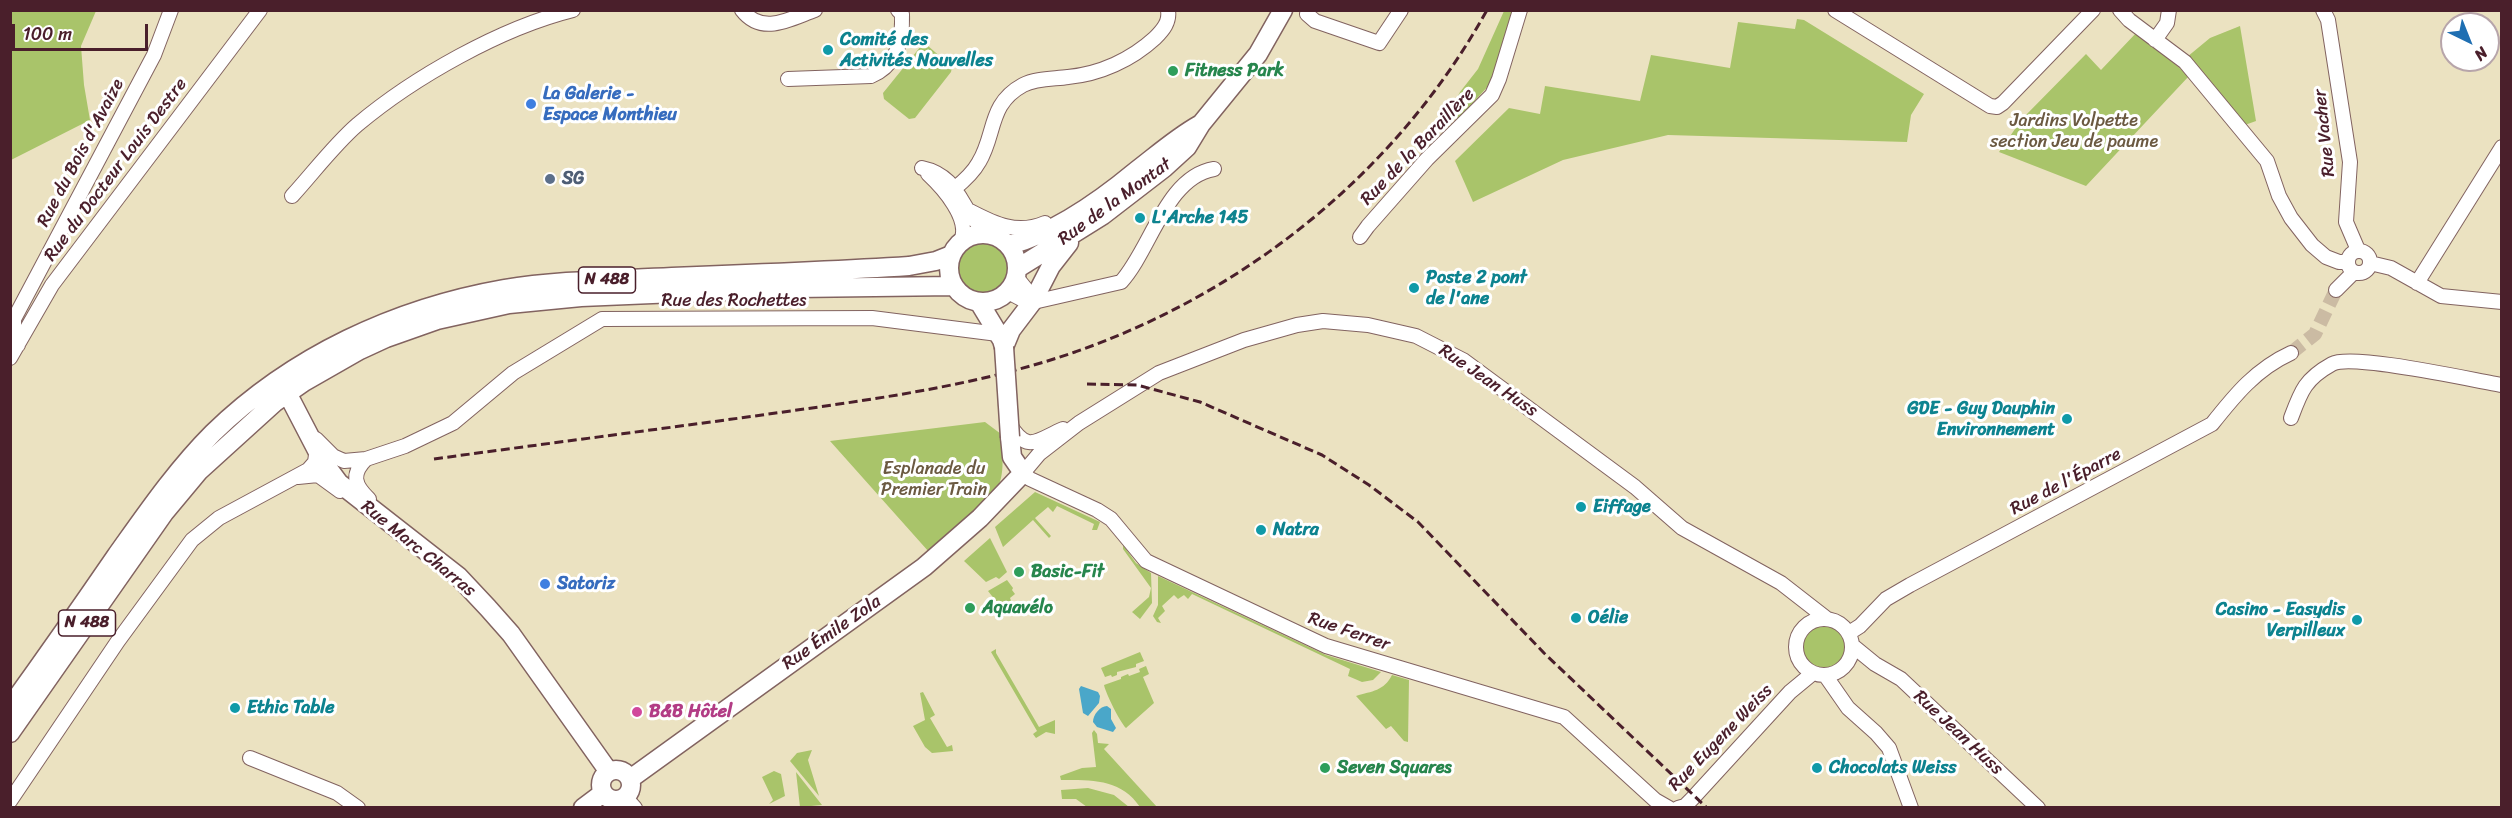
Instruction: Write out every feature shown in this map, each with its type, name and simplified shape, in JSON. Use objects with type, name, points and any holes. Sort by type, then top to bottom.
[{"type":"main road","name":"Rue de la Montat","points":[[1011,284],[1098,209],[1164,168],[1187,147],[1201,124],[1262,48],[1283,10]]},
{"type":"main road","name":"Rue de la Montat","points":[[1010,245],[1098,209]]},
{"type":"main road","points":[[1001,340],[1033,301],[1045,276],[1098,209]]},
{"type":"main road","points":[[1011,284],[990,302],[969,299],[954,286],[949,266],[956,248],[978,233],[987,233],[1003,239],[1014,252],[1011,284],[999,315],[1012,432],[1012,457],[1023,473]]},
{"type":"main road","name":"N 488","points":[[10,707],[152,505],[187,461],[214,433],[284,386],[321,353],[360,334],[441,303],[534,285],[889,267],[926,263],[956,248]]},
{"type":"main road","name":"N 488","points":[[284,386],[386,338],[437,320],[498,305],[571,298],[795,288],[954,286]]},
{"type":"main road","points":[[979,302],[1001,340]]},
{"type":"main road","points":[[198,471],[205,456],[213,447],[246,415],[277,391],[280,386],[284,386]]},
{"type":"main road","name":"Rue Marc Charras","points":[[284,386],[316,448],[339,483],[458,576],[488,608],[511,634],[609,772]]},
{"type":"main road","points":[[198,471],[217,460],[275,415],[290,416],[307,430]]},
{"type":"main road","name":"N 488","points":[[10,734],[164,513],[198,471]]},
{"type":"main road","name":"Rue Émile Zola","points":[[630,779],[930,562],[990,509],[1023,473]]},
{"type":"main road","points":[[622,771],[630,779],[630,802],[614,800],[603,793],[602,779],[609,772],[622,771]]},
{"type":"main road","points":[[582,807],[603,793]]},
{"type":"street","name":"Rue du Bois d'Avaize","points":[[18,345],[14,338],[14,320],[154,55],[171,10]]},
{"type":"street","name":"Rue du Docteur Louis Destre","points":[[10,358],[52,285],[260,10]]},
{"type":"street","points":[[292,196],[356,126],[439,67],[545,17],[573,10]]},
{"type":"street","points":[[742,10],[747,17],[764,25],[775,24],[815,10]]},
{"type":"street","points":[[788,80],[871,76],[882,72],[895,56],[901,43],[902,14],[898,10]]},
{"type":"street","points":[[954,189],[967,179],[979,164],[993,118],[1006,99],[1024,84],[1075,77],[1107,68],[1136,52],[1166,25],[1168,10]]},
{"type":"street","points":[[1308,10],[1307,14],[1315,21],[1379,43],[1401,10]]},
{"type":"street","name":"Rue de la Baraillère","points":[[1360,237],[1427,159],[1492,95],[1520,10]]},
{"type":"street","points":[[1836,10],[1990,106],[1997,107],[2093,10]]},
{"type":"street","points":[[2120,10],[2185,62],[2264,157],[2278,196],[2291,218],[2312,245],[2326,257],[2364,272],[2370,263]]},
{"type":"street","points":[[2155,40],[2167,23],[2169,10]]},
{"type":"street","name":"Rue Vacher","points":[[2323,10],[2328,20],[2350,162],[2346,222],[2358,250]]},
{"type":"street","points":[[2417,283],[2502,147]]},
{"type":"street","name":"Rue de la Montat","points":[[956,248],[964,234],[963,223],[937,183],[922,168],[938,172],[954,189],[970,211],[974,221],[987,233]]},
{"type":"street","points":[[1011,284],[1030,294],[1033,301],[1121,282],[1175,193],[1200,171],[1214,169]]},
{"type":"street","name":"Rue de la Montat","points":[[970,211],[999,225],[1024,229],[1034,228],[1074,209],[1098,209]]},
{"type":"street","points":[[2336,290],[2351,267],[2351,253],[2358,250],[2367,253],[2370,263]]},
{"type":"street","points":[[2370,263],[2391,268],[2441,296],[2502,302]]},
{"type":"street","points":[[1045,276],[1055,290],[1062,294]]},
{"type":"street","name":"Rue des Rochettes","points":[[307,430],[337,459],[350,462],[405,446],[453,423],[513,373],[602,319],[872,318],[1001,340]]},
{"type":"street","name":"Rue Jean Huss","points":[[1023,473],[1039,454],[1079,423],[1154,376],[1269,332],[1323,321],[1368,325],[1426,341],[1463,360],[1635,487],[1682,528],[1795,592],[1826,618]]},
{"type":"street","name":"Rue de l'Éparre","points":[[1851,640],[1860,626],[1886,599],[2212,424],[2248,381],[2276,360],[2291,353]]},
{"type":"street","points":[[2291,418],[2303,386],[2333,363],[2360,361],[2502,385]]},
{"type":"street","name":"Rue Jean Huss","points":[[1012,432],[1026,443],[1034,442],[1079,423]]},
{"type":"street","points":[[10,801],[118,641],[192,540],[219,518],[312,466],[316,458],[316,448]]},
{"type":"street","points":[[366,459],[357,470],[356,482],[359,490],[384,518]]},
{"type":"street","name":"Rue Ferrer","points":[[1023,473],[1030,479],[1097,510],[1111,519],[1146,561],[1326,646],[1564,717],[1654,800],[1669,807]]},
{"type":"street","points":[[296,477],[318,476],[362,502]]},
{"type":"street","points":[[1795,592],[1807,624]]},
{"type":"street","points":[[1839,696],[1843,667],[1851,640],[1835,620],[1826,618],[1807,624],[1797,639],[1798,657],[1889,748],[1911,807]]},
{"type":"street","name":"Rue Jean Huss","points":[[1851,640],[1875,664],[1901,679],[2038,807]]},
{"type":"street","name":"Rue Jean Huss","points":[[1843,667],[1875,664]]},
{"type":"street","points":[[1813,671],[1843,667]]},
{"type":"street","name":"Rue Eugene Weiss","points":[[1678,807],[1685,806],[1692,799],[1790,692],[1813,671]]},
{"type":"street","points":[[250,758],[337,793],[358,807]]},
{"type":"green space","points":[[11,10],[96,11],[81,46],[90,120],[11,160]]},
{"type":"green space","points":[[1504,11],[1513,11],[1491,83],[1458,119],[1450,112],[1460,92],[1478,69]]},
{"type":"green space","points":[[1797,19],[1804,20],[1924,94],[1911,115],[1907,142],[1668,135],[1563,160],[1473,202],[1455,161],[1509,108],[1540,114],[1545,86],[1640,101],[1651,55],[1730,68],[1738,22],[1795,29]]},
{"type":"green space","points":[[2240,26],[2256,121],[2242,126],[2187,57],[2210,38]]},
{"type":"green space","name":"Jardins Volpette section Jeu de paume","points":[[2137,32],[2189,76],[2086,186],[1999,152],[2022,119],[2086,54],[2101,70]]},
{"type":"green space","points":[[927,45],[952,67],[951,72],[915,118],[909,119],[884,99],[883,93],[921,46]]},
{"type":"green space","points":[[984,241],[994,243],[1003,249],[1009,258],[1011,268],[1009,278],[1003,287],[994,293],[984,295],[974,293],[965,287],[959,278],[957,268],[959,258],[965,249],[974,243]]},
{"type":"green space","name":"Esplanade du Premier Train","points":[[985,422],[1001,434],[1003,463],[996,492],[929,552],[830,441]]},
{"type":"green space","points":[[1035,492],[1100,522],[1097,530],[1092,530],[1094,524],[1057,506],[1053,512],[1048,507],[1035,518],[1051,536],[1049,538],[1033,520],[1003,547],[995,527]]},
{"type":"green space","points":[[990,538],[1007,572],[999,579],[996,577],[986,582],[964,561]]},
{"type":"green space","points":[[1123,545],[1136,563],[1151,573],[1152,603],[1140,619],[1132,612],[1149,597],[1151,588],[1123,549]]},
{"type":"green space","points":[[1158,576],[1326,655],[1381,672],[1373,680],[1362,682],[1348,676],[1350,669],[1192,594],[1188,599],[1184,595],[1178,599],[1174,595],[1162,606],[1165,611],[1158,618],[1161,623],[1157,622],[1153,616],[1158,605]]},
{"type":"green space","points":[[1007,580],[1015,594],[1010,598],[1014,608],[1007,615],[988,591]]},
{"type":"green space","points":[[1824,624],[1839,631],[1846,646],[1839,661],[1824,668],[1809,661],[1802,646],[1809,631]]},
{"type":"green space","points":[[996,649],[996,653],[1039,727],[1055,720],[1055,734],[1046,732],[1036,738],[1033,734],[1037,731],[991,652]]},
{"type":"green space","points":[[1140,652],[1144,661],[1136,664],[1136,667],[1117,672],[1117,675],[1112,677],[1111,675],[1105,677],[1101,668]]},
{"type":"green space","points":[[1146,666],[1149,674],[1143,677],[1154,703],[1126,728],[1107,695],[1104,685],[1128,674],[1129,676],[1140,672],[1139,669]]},
{"type":"green space","points":[[1392,675],[1409,680],[1408,742],[1404,741],[1391,726],[1386,729],[1356,696],[1381,687]]},
{"type":"green space","points":[[923,692],[935,715],[930,718],[947,747],[952,745],[953,751],[932,753],[925,747],[913,726],[925,720],[920,693]]},
{"type":"green space","points":[[1094,730],[1098,743],[1109,744],[1104,749],[1157,807],[1140,807],[1124,791],[1105,783],[1061,780],[1060,776],[1082,768],[1096,767],[1092,733]]},
{"type":"green space","points":[[812,750],[808,760],[819,796],[790,761],[797,753]]},
{"type":"green space","points":[[774,771],[781,774],[785,796],[769,804],[773,800],[762,777]]},
{"type":"green space","points":[[796,772],[822,805],[800,807]]},
{"type":"green space","points":[[1088,788],[1114,795],[1129,807],[1087,807],[1076,799],[1062,799],[1061,790]]},
{"type":"water","points":[[1081,686],[1098,692],[1100,696],[1099,703],[1088,716],[1083,713],[1079,689]]},
{"type":"water","points":[[1107,706],[1111,709],[1111,719],[1116,728],[1113,732],[1097,727],[1093,722],[1097,711]]},
{"type":"tunnel","points":[[2291,353],[2315,334],[2336,290]]},
{"type":"railway","points":[[434,459],[841,404],[920,391],[1037,364],[1075,352],[1138,327],[1199,296],[1257,260],[1312,219],[1363,173],[1409,123],[1451,68],[1487,10]]},
{"type":"railway","points":[[1087,384],[1137,385],[1200,402],[1322,455],[1369,485],[1418,522],[1544,653],[1707,808]]},
{"type":"place","name":"Comité des Activités Nouvelles","points":[[828,50]]},
{"type":"place","name":"Fitness Park","points":[[1173,71]]},
{"type":"place","name":"La Galerie - Espace Monthieu","points":[[531,104]]},
{"type":"place","name":"SG","points":[[550,179]]},
{"type":"place","name":"L'Arche 145","points":[[1140,218]]},
{"type":"place","name":"Poste 2 pont de l'ane","points":[[1414,288]]},
{"type":"place","name":"GDE - Guy Dauphin Environnement","points":[[2067,419]]},
{"type":"place","name":"Eiffage","points":[[1581,507]]},
{"type":"place","name":"Natra","points":[[1261,530]]},
{"type":"place","name":"Basic-Fit","points":[[1019,572]]},
{"type":"place","name":"Satoriz","points":[[545,584]]},
{"type":"place","name":"Aquavélo","points":[[970,608]]},
{"type":"place","name":"Oélie","points":[[1576,618]]},
{"type":"place","name":"Casino - Easydis Verpilleux","points":[[2357,620]]},
{"type":"place","name":"Ethic Table","points":[[235,708]]},
{"type":"place","name":"B&B Hôtel","points":[[637,712]]},
{"type":"place","name":"Seven Squares","points":[[1325,768]]},
{"type":"place","name":"Chocolats Weiss","points":[[1817,768]]}]
